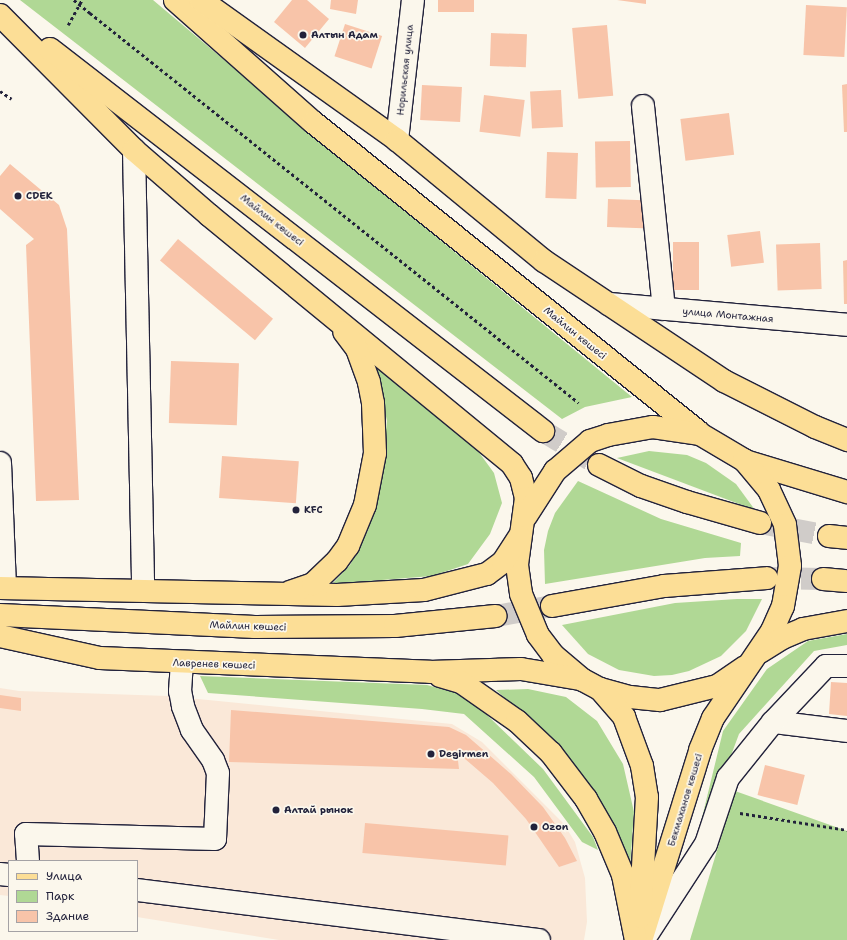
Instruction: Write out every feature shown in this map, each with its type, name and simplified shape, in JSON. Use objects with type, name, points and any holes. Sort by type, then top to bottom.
[{"type":"main road","name":"Майлин көшесі","points":[[175,0],[313,122],[700,434]]},
{"type":"main road","points":[[201,0],[397,140],[544,261],[724,381],[794,417],[847,440]]},
{"type":"main road","name":"Майлин көшесі","points":[[0,10],[543,431]]},
{"type":"main road","points":[[0,15],[134,150],[209,215],[332,314],[512,464],[525,488],[517,564],[521,594],[538,635],[553,655],[592,684],[624,717],[633,736],[642,766],[647,797],[638,940]]},
{"type":"main road","points":[[281,594],[313,584],[337,561],[348,546],[357,528],[370,482],[375,453],[373,403],[369,382],[356,349],[332,314]]},
{"type":"main road","points":[[2,588],[281,594],[375,594],[454,584],[487,574],[503,562],[555,471],[590,441],[608,435],[652,427],[700,434],[744,460],[847,492]]},
{"type":"main road","name":"Бекмаханов көшесі","points":[[638,940],[700,751],[713,718],[772,631],[783,606],[790,566],[785,525],[769,490],[744,460]]},
{"type":"main road","points":[[599,465],[640,486],[760,523]]},
{"type":"main road","points":[[552,606],[664,586],[767,578]]},
{"type":"main road","points":[[822,579],[847,581]]},
{"type":"main road","name":"Майлин көшесі","points":[[0,615],[255,627],[395,626],[496,616]]},
{"type":"main road","points":[[430,672],[521,669],[592,684],[630,697],[660,700],[717,686],[782,638],[803,630],[847,621]]},
{"type":"main road","name":"Лавренев көшесі","points":[[0,636],[100,658],[182,663],[430,672]]},
{"type":"main road","points":[[430,672],[461,682],[488,699],[517,721],[555,759],[586,799],[604,832],[623,874],[638,940]]},
{"type":"street","name":"Норильская улица","points":[[397,140],[413,0]]},
{"type":"street","points":[[643,106],[664,309]]},
{"type":"street","points":[[134,150],[144,590]]},
{"type":"street","name":"улица Монтажная","points":[[609,304],[847,325]]},
{"type":"street","points":[[0,463],[2,588]]},
{"type":"street","points":[[28,860],[26,834],[215,839],[218,773],[213,760],[192,730],[183,706],[180,691],[182,663]]},
{"type":"street","points":[[644,940],[706,844],[728,778],[773,722],[826,666],[847,666]]},
{"type":"street","points":[[773,722],[847,731]]},
{"type":"street","points":[[138,890],[531,940]]},
{"type":"path","points":[[74,0],[579,403]]},
{"type":"path","points":[[68,25],[82,0]]},
{"type":"path","points":[[0,91],[12,99]]},
{"type":"path","points":[[717,810],[847,830]]},
{"type":"shaded area","name":"Алтай рынок","points":[[0,688],[19,691],[168,696],[452,724],[482,742],[564,824],[575,842],[585,878],[587,922],[584,940],[279,940],[138,917],[138,860],[8,860],[8,896],[0,895]]},
{"type":"green space","points":[[20,0],[153,0],[380,191],[632,397],[585,407],[562,419]]},
{"type":"green space","points":[[375,366],[478,451],[494,473],[502,503],[490,534],[468,564],[432,576],[332,584],[350,565],[368,530],[381,471],[387,421]]},
{"type":"green space","points":[[649,451],[687,455],[706,463],[736,484],[755,510],[617,458]]},
{"type":"green space","points":[[578,481],[661,519],[741,543],[740,556],[705,558],[545,584],[544,550],[548,531],[555,513]]},
{"type":"green space","points":[[762,599],[746,631],[721,656],[689,671],[672,675],[654,676],[619,670],[588,654],[562,625],[675,603]]},
{"type":"green space","points":[[847,634],[847,645],[814,651],[739,734],[691,863],[723,731],[767,669],[808,641]]},
{"type":"green space","points":[[200,676],[427,685],[460,694],[487,715],[543,769],[593,837],[598,850],[582,842],[534,777],[464,714],[422,709],[208,693]]},
{"type":"green space","points":[[528,689],[566,697],[597,721],[623,764],[634,812],[630,867],[602,804],[555,744],[496,690]]},
{"type":"green space","points":[[735,791],[847,831],[847,940],[690,940]]},
{"type":"building","name":"Алтын Адам","points":[[292,0],[307,0],[329,19],[305,48],[274,22]]},
{"type":"building","points":[[331,0],[358,0],[356,14],[330,9]]},
{"type":"building","points":[[438,0],[474,0],[474,12],[438,12]]},
{"type":"building","points":[[617,0],[646,0],[646,4]]},
{"type":"building","points":[[806,5],[847,7],[844,57],[803,55]]},
{"type":"building","points":[[345,24],[382,36],[372,68],[334,56]]},
{"type":"building","points":[[607,25],[613,96],[578,99],[572,28]]},
{"type":"building","points":[[491,33],[527,34],[526,67],[490,66]]},
{"type":"building","points":[[847,84],[847,132],[844,132],[842,85]]},
{"type":"building","points":[[422,85],[462,87],[460,122],[420,120]]},
{"type":"building","points":[[561,90],[563,127],[532,129],[530,92]]},
{"type":"building","points":[[484,95],[525,100],[520,137],[479,132]]},
{"type":"building","points":[[729,113],[734,155],[685,161],[680,119]]},
{"type":"building","points":[[630,141],[631,187],[596,188],[595,142]]},
{"type":"building","points":[[547,152],[578,153],[576,199],[545,198]]},
{"type":"building","points":[[10,164],[59,205],[67,229],[79,500],[36,501],[26,245],[34,239],[0,209],[0,176]]},
{"type":"building","points":[[608,199],[644,200],[643,228],[607,227]]},
{"type":"building","points":[[760,231],[764,263],[731,267],[727,235]]},
{"type":"building","points":[[178,239],[273,319],[255,340],[160,260]]},
{"type":"building","points":[[673,242],[699,242],[699,290],[673,290]]},
{"type":"building","points":[[820,243],[822,289],[778,291],[776,245]]},
{"type":"building","points":[[847,260],[847,304],[844,304],[843,261]]},
{"type":"building","points":[[171,361],[239,363],[237,425],[169,423]]},
{"type":"building","points":[[222,456],[299,461],[296,503],[219,498]]},
{"type":"building","points":[[831,682],[847,683],[847,716],[829,714]]},
{"type":"building","points":[[0,695],[21,698],[21,711],[0,708]]},
{"type":"building","points":[[231,710],[449,727],[466,735],[511,774],[543,807],[565,838],[577,861],[559,867],[526,819],[493,783],[457,752],[459,769],[229,762]]},
{"type":"building","points":[[765,765],[805,775],[797,805],[758,795]]},
{"type":"building","points":[[365,823],[508,836],[506,865],[362,853]]},
{"type":"tunnel","points":[[543,431],[599,465]]},
{"type":"tunnel","points":[[760,523],[829,536]]},
{"type":"tunnel","points":[[768,578],[823,579]]},
{"type":"tunnel","points":[[496,616],[552,606]]},
{"type":"place","name":"Алтын Адам","points":[[303,35]]},
{"type":"place","name":"CDEK","points":[[18,196]]},
{"type":"place","name":"KFC","points":[[296,510]]},
{"type":"place","name":"Degirmen","points":[[431,754]]},
{"type":"place","name":"Алтай рынок","points":[[276,810]]},
{"type":"place","name":"Ozon","points":[[534,827]]}]
